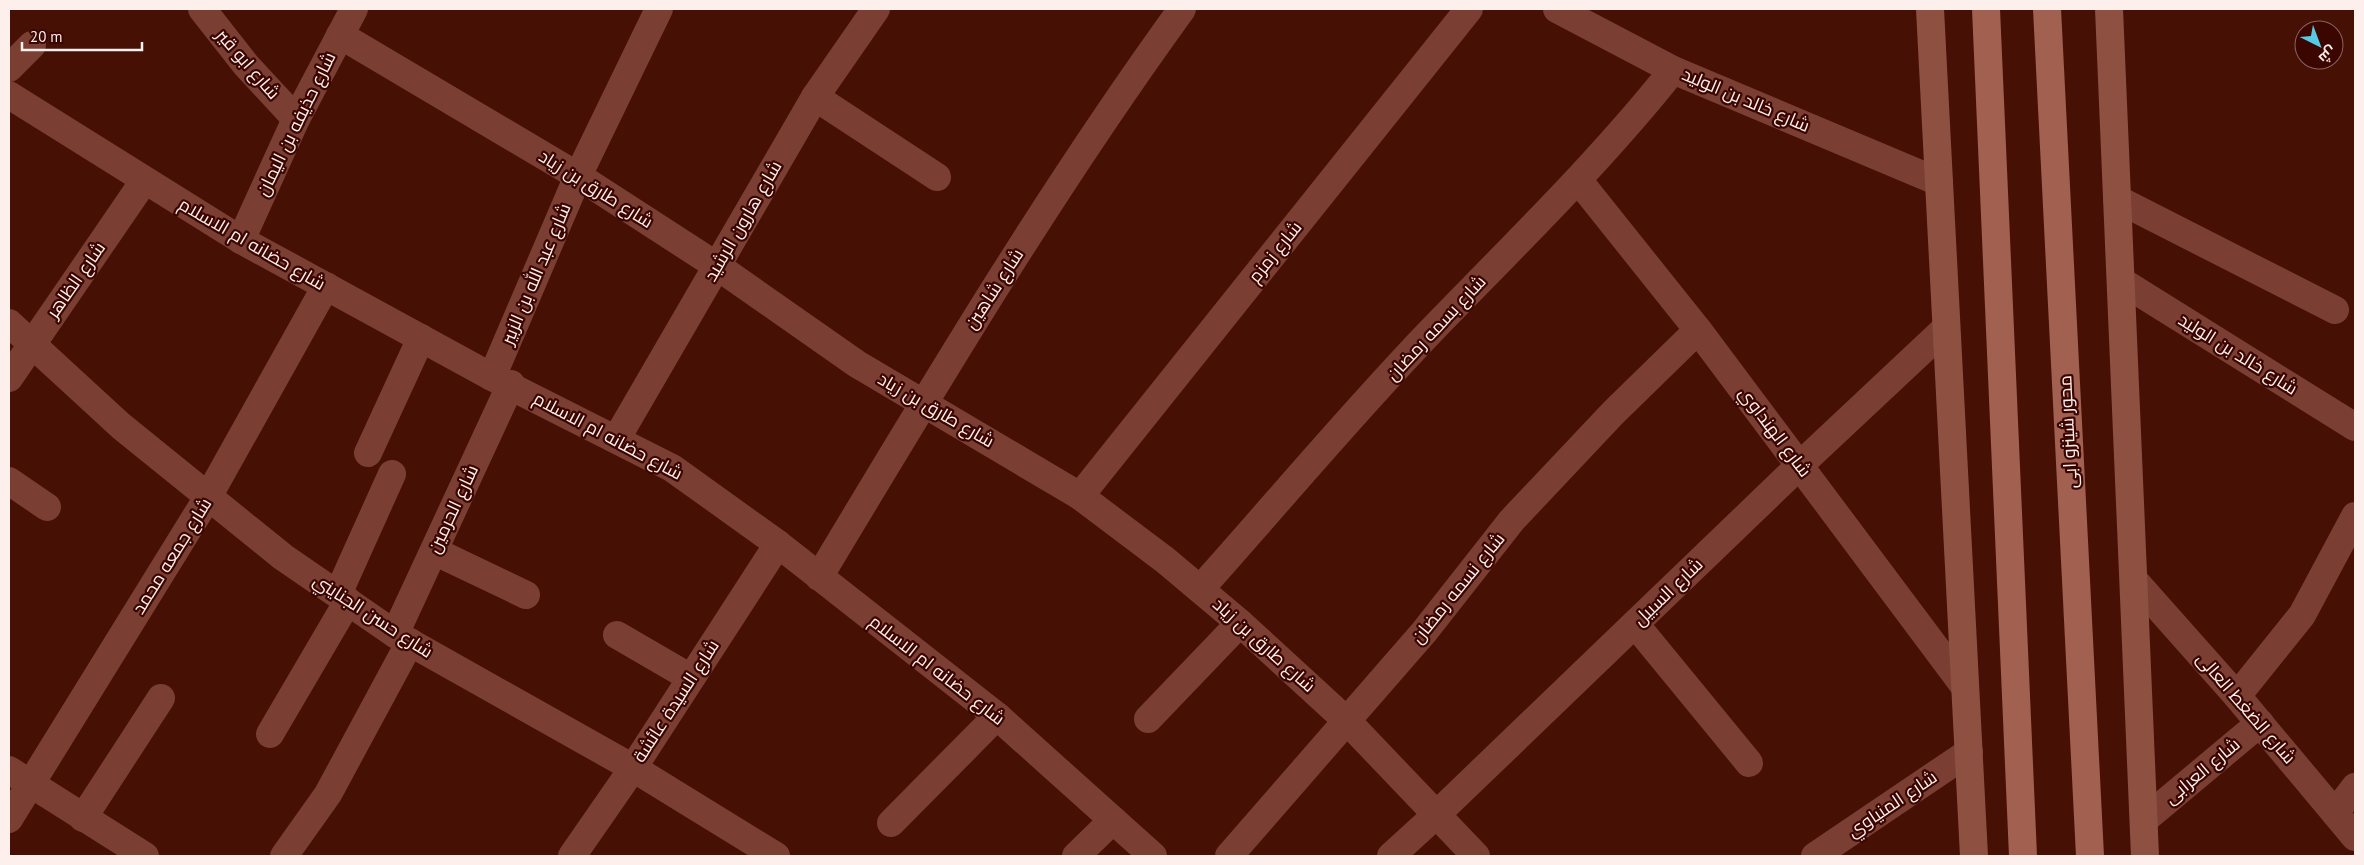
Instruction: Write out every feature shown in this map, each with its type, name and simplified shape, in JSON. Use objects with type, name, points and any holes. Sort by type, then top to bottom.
[{"type":"main road","points":[[1986,9],[2023,856]]},
{"type":"main road","name":"محور شينزو ابى","points":[[2047,9],[2090,856]]},
{"type":"street","name":"شارع ابو قير","points":[[202,9],[246,65],[296,119]]},
{"type":"street","name":"شارع حذيفه بن اليمان","points":[[241,240],[296,119],[354,9]]},
{"type":"street","name":"شارع عبد الله بن الزبير","points":[[501,381],[578,176],[659,9]]},
{"type":"street","name":"شارع هارون الرشيد","points":[[617,438],[815,97],[876,9]]},
{"type":"street","name":"شارع شاهين","points":[[819,578],[968,330],[1079,157],[1182,9]]},
{"type":"street","name":"شارع زمزم","points":[[1080,496],[1469,9]]},
{"type":"street","name":"شارع خالد بن الوليد","points":[[1557,9],[1673,70],[1939,182]]},
{"type":"street","points":[[1930,9],[1974,856]]},
{"type":"street","points":[[2109,9],[2145,856]]},
{"type":"street","name":"شارع طارق بن زياد","points":[[340,35],[578,176],[717,266],[857,364],[1080,496],[1201,588],[1240,623],[1348,722],[1476,856]]},
{"type":"street","points":[[9,68],[32,46]]},
{"type":"street","name":"شارع بسمه رمضان","points":[[1201,588],[1431,331],[1579,181],[1628,127],[1673,70]]},
{"type":"street","name":"شارع حضانه ام الاسلام","points":[[9,95],[241,240],[501,381],[617,438],[672,468],[778,544],[997,716],[1153,856]]},
{"type":"street","points":[[815,97],[937,177]]},
{"type":"street","name":"شارع الظاهر","points":[[9,378],[144,181]]},
{"type":"street","name":"شارع الهنداوي","points":[[1579,181],[1698,330],[1965,687]]},
{"type":"street","points":[[2117,199],[2335,310]]},
{"type":"street","name":"شارع خالد بن الوليد","points":[[2121,280],[2355,427]]},
{"type":"street","name":"شارع جمعه محمد","points":[[9,819],[20,777],[208,497],[326,286]]},
{"type":"street","name":"شارع حسن الجنايني","points":[[9,323],[120,426],[283,557],[403,638],[633,768],[776,856]]},
{"type":"street","name":"شارع السبيل","points":[[1391,856],[1946,328]]},
{"type":"street","name":"شارع نسمه رمضان","points":[[1229,856],[1348,722],[1424,632],[1512,520],[1613,413],[1698,330]]},
{"type":"street","points":[[368,452],[421,338]]},
{"type":"street","name":"شارع الحرمين","points":[[284,856],[328,794],[403,638],[434,551],[501,381]]},
{"type":"street","points":[[270,734],[343,598],[392,474]]},
{"type":"street","points":[[9,481],[47,507]]},
{"type":"street","points":[[2237,696],[2302,615],[2355,516]]},
{"type":"street","name":"شارع السيدة عائشة","points":[[572,856],[633,768],[778,544]]},
{"type":"street","points":[[434,551],[526,595]]},
{"type":"street","name":"شارع الضغط العالى","points":[[2134,580],[2260,722],[2355,838]]},
{"type":"street","points":[[1148,719],[1240,623]]},
{"type":"street","points":[[1635,624],[1749,763]]},
{"type":"street","points":[[617,635],[691,678]]},
{"type":"street","points":[[84,818],[161,698]]},
{"type":"street","points":[[891,823],[997,716]]},
{"type":"street","name":"شارع العرابى","points":[[2144,820],[2260,722]]},
{"type":"street","name":"شارع المنياوي","points":[[1814,856],[1969,752]]},
{"type":"street","points":[[20,777],[144,856]]},
{"type":"street","points":[[2335,813],[2355,787]]},
{"type":"street","points":[[1076,856],[1113,820]]}]
